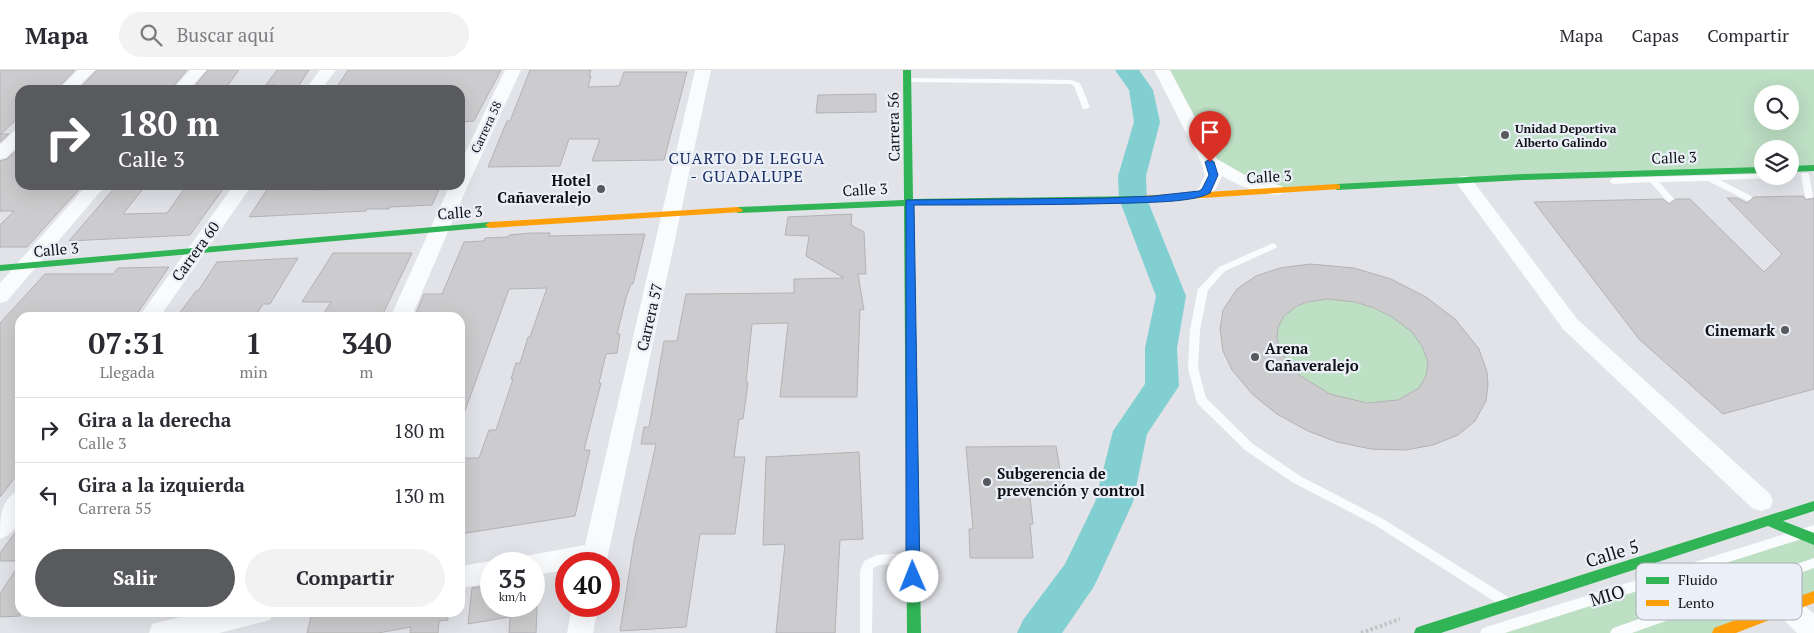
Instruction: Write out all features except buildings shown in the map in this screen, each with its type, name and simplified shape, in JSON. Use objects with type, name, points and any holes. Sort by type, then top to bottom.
[{"type":"street","points":[[71,85],[87,70]]},
{"type":"street","points":[[184,85],[198,70]]},
{"type":"street","points":[[317,85],[328,70]]},
{"type":"street","name":"Carrera 58","points":[[465,173],[513,70]]},
{"type":"street","name":"Carrera 57","points":[[596,552],[703,70]]},
{"type":"street","points":[[1162,70],[1210,162],[1214,175],[1206,191],[1201,194]]},
{"type":"street","name":"Carrera 56","points":[[908,75],[914,633]]},
{"type":"street","points":[[0,154],[15,140]]},
{"type":"street","points":[[1210,162],[1239,179],[1276,190]]},
{"type":"street","name":"Calle 3","points":[[0,268],[439,229],[672,213],[909,202],[1106,201],[1464,180],[1754,170]]},
{"type":"street","points":[[1464,180],[1570,324],[1761,501]]},
{"type":"street","points":[[0,296],[93,190]]},
{"type":"street","name":"Carrera 60","points":[[152,312],[239,190]]},
{"type":"street","name":"Carrera 58","points":[[403,312],[457,190]]},
{"type":"street","name":"Calle 5","points":[[1636,563],[1814,506]]},
{"type":"street","points":[[0,528],[15,507]]},
{"type":"street","points":[[1768,521],[1814,539]]},
{"type":"street","name":"Calle 5","points":[[1421,633],[1636,563]]},
{"type":"street","points":[[465,576],[480,574]]},
{"type":"street","points":[[1802,602],[1814,597]]},
{"type":"street","points":[[162,633],[238,617]]},
{"type":"street","points":[[580,633],[583,617]]},
{"type":"street","points":[[1719,633],[1754,620]]},
{"type":"street","points":[[1802,620],[1814,631]]},
{"type":"lane","points":[[908,75],[1071,82],[1078,85],[1086,107]]},
{"type":"lane","points":[[1809,196],[1811,173]]},
{"type":"lane","points":[[1464,180],[1528,184],[1754,177]]},
{"type":"lane","points":[[1710,178],[1748,198]]},
{"type":"lane","points":[[1652,180],[1670,199]]},
{"type":"lane","points":[[1273,246],[1222,269],[1203,289],[1195,330],[1193,368],[1201,400],[1249,447],[1296,479],[1379,522],[1508,604]]},
{"type":"lane","name":"MIO","points":[[1709,563],[1814,530]]},
{"type":"lane","points":[[866,633],[866,571],[868,565],[877,560],[913,558]]},
{"type":"lane","points":[[1802,567],[1814,563]]},
{"type":"lane","name":"MIO","points":[[1486,633],[1636,586]]},
{"type":"lane","points":[[1616,633],[1653,620]]},
{"type":"green space","name":"Unidad Deportiva Alberto Galindo","points":[[1162,70],[1814,70],[1814,168],[1799,169],[1799,140],[1754,140],[1754,170],[1523,177],[1276,190],[1223,171]]},
{"type":"green space","points":[[1333,299],[1362,304],[1376,309],[1403,323],[1414,333],[1422,345],[1428,367],[1424,381],[1416,391],[1392,401],[1355,401],[1329,394],[1295,372],[1279,348],[1277,335],[1279,324],[1295,308],[1306,303]]},
{"type":"green space","points":[[1814,530],[1814,597],[1802,602],[1802,563],[1709,563]]},
{"type":"green space","points":[[1636,586],[1636,620],[1753,620],[1719,633],[1486,633]]},
{"type":"waterway","points":[[1038,633],[1079,576],[1114,502],[1130,431],[1162,386],[1161,348],[1171,296],[1133,199],[1132,176],[1147,122],[1141,90],[1127,70]]},
{"type":"traffic: fast","points":[[907,70],[914,633]]},
{"type":"traffic: fast","points":[[1799,169],[1814,168]]},
{"type":"traffic: fast","points":[[1337,187],[1523,177],[1754,170]]},
{"type":"traffic: fast","points":[[738,210],[919,202],[1141,199]]},
{"type":"traffic: fast","points":[[0,268],[490,225]]},
{"type":"traffic: fast","points":[[1638,563],[1814,506]]},
{"type":"traffic: fast","points":[[1768,521],[1814,539]]},
{"type":"traffic: fast","points":[[1421,633],[1636,564]]},
{"type":"traffic: slow","points":[[1141,199],[1337,187]]},
{"type":"traffic: slow","points":[[490,225],[738,210]]},
{"type":"traffic: slow","points":[[1802,602],[1814,597]]},
{"type":"traffic: slow","points":[[1719,633],[1753,620]]},
{"type":"place","name":"Unidad Deportiva Alberto Galindo","points":[[1505,135]]},
{"type":"place","name":"Hotel Cañaveralejo","points":[[601,189]]},
{"type":"place","name":"Cinemark","points":[[1785,330]]},
{"type":"place","name":"Arena Cañaveralejo","points":[[1255,357]]},
{"type":"place","name":"Subgerencia de prevención y control","points":[[987,482]]},
{"type":"district","name":"CUARTO DE LEGUA - GUADALUPE","points":[[747,167]]},
{"type":"route","points":[[913,577],[909,202],[1106,201],[1201,194],[1211,184],[1214,175],[1210,162]]}]
